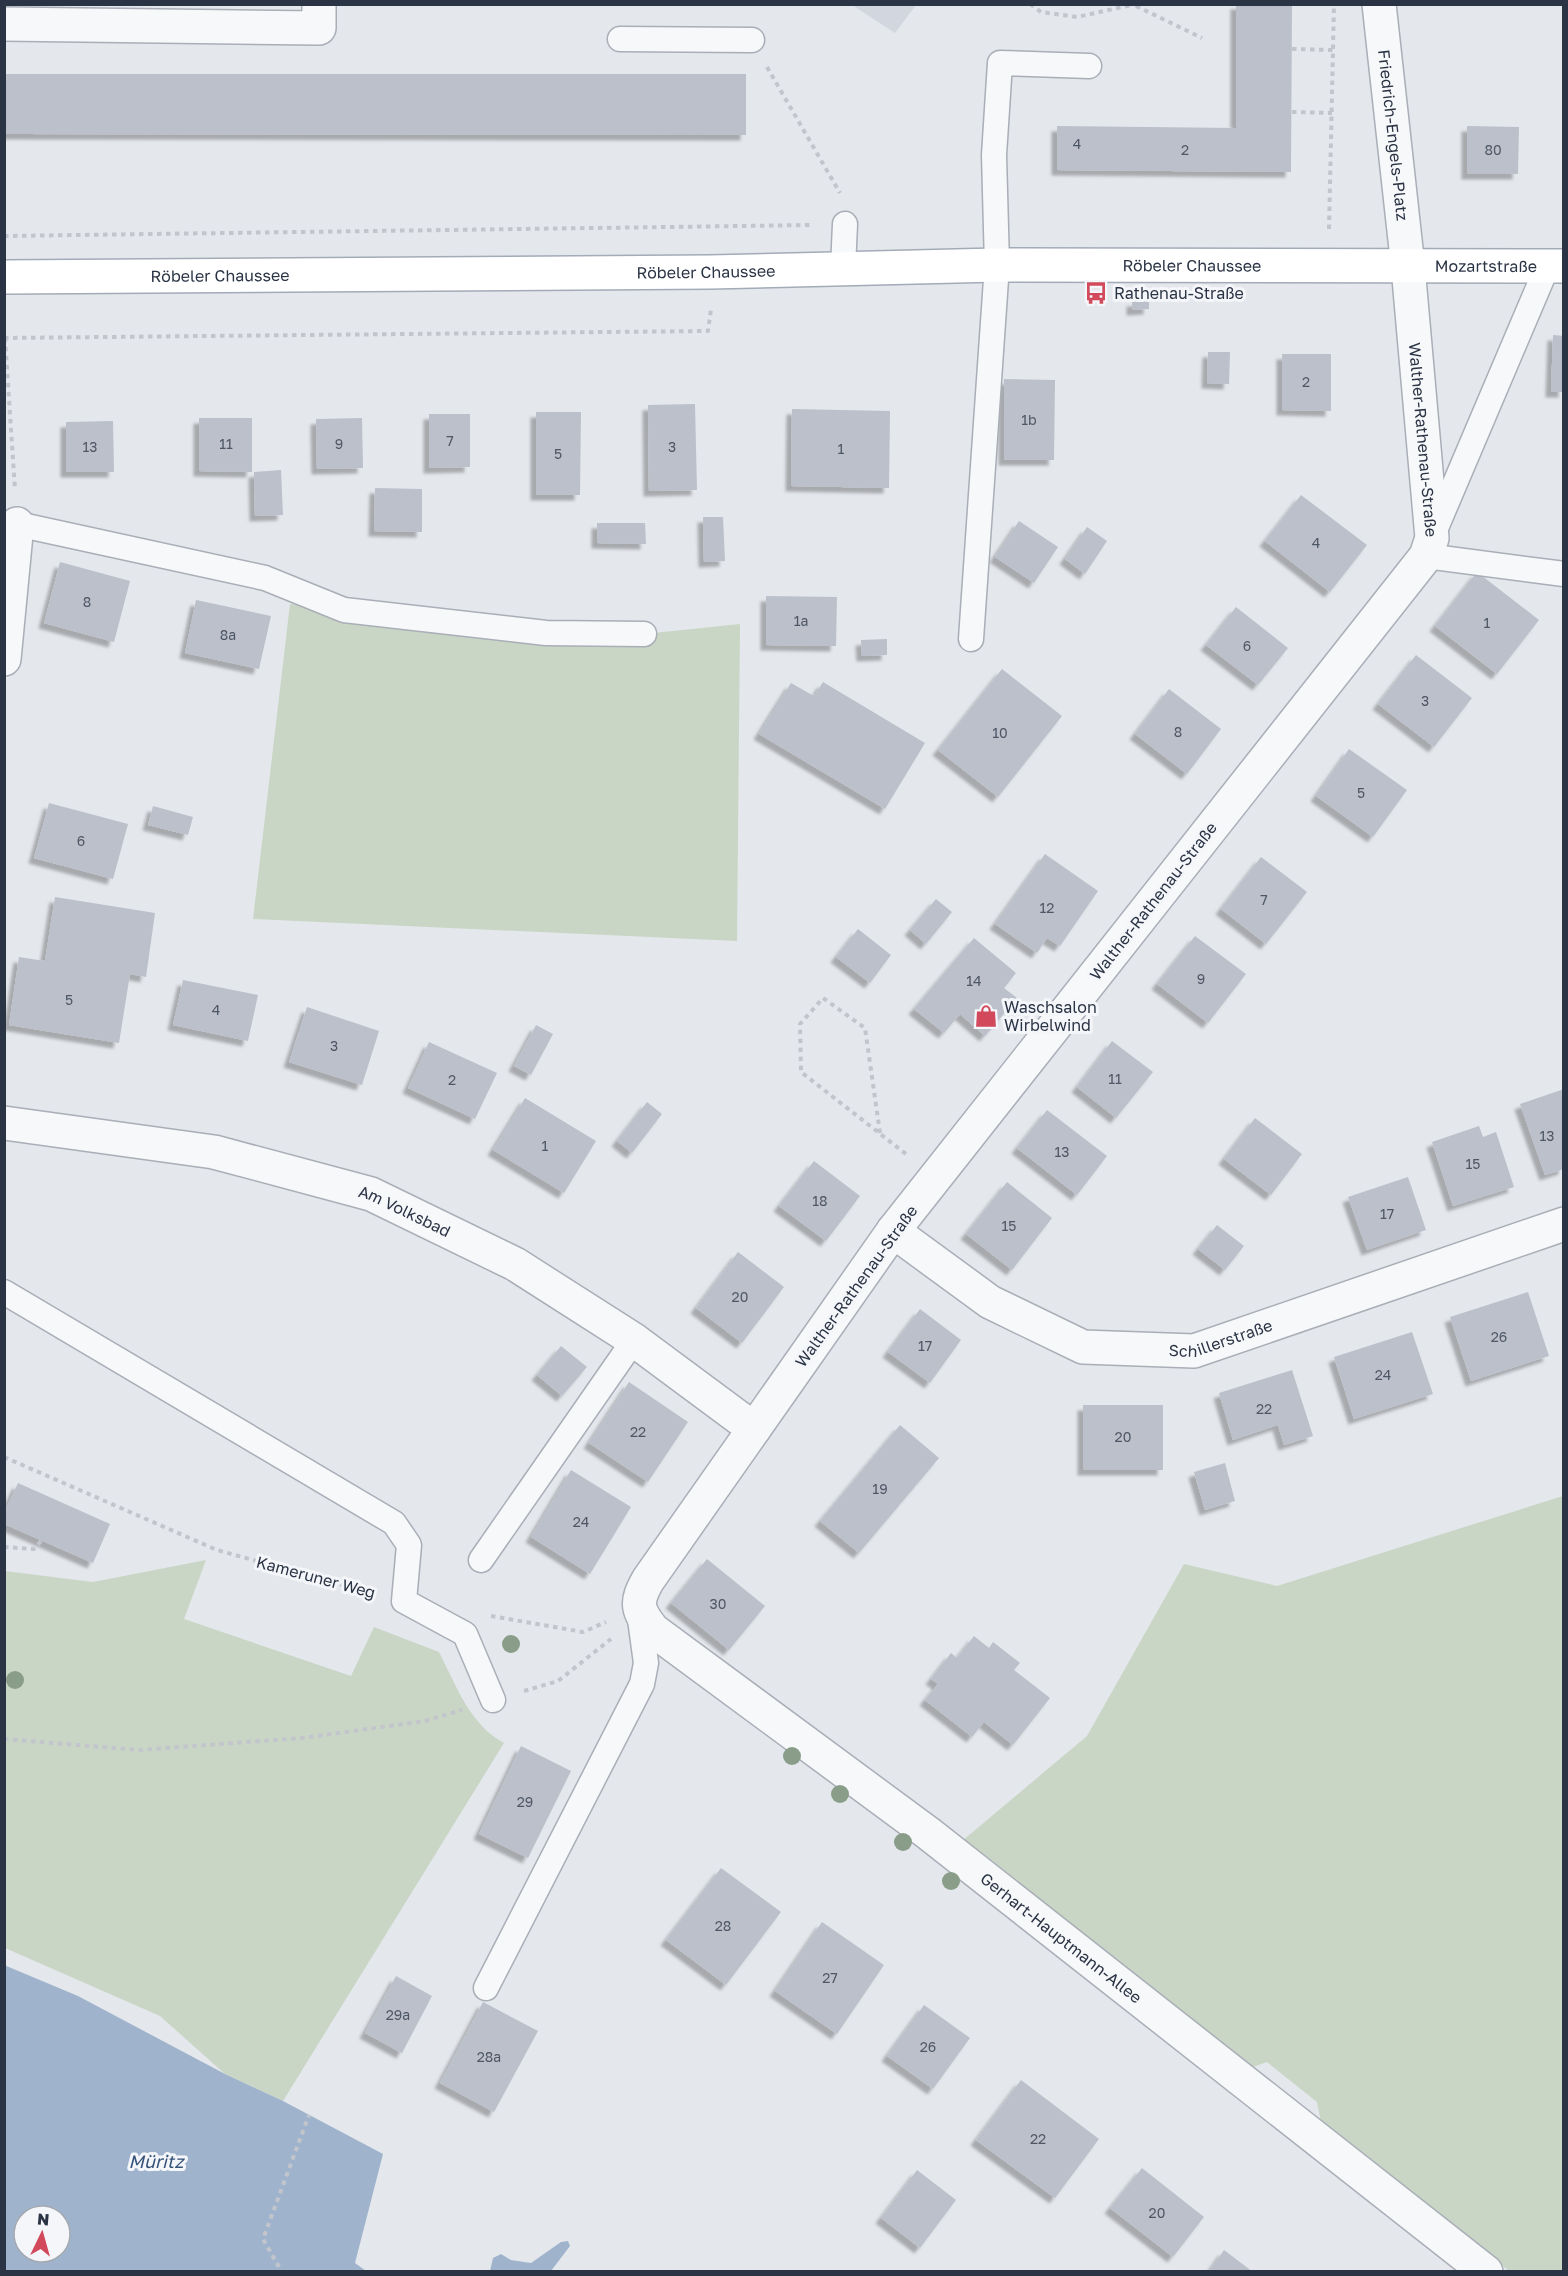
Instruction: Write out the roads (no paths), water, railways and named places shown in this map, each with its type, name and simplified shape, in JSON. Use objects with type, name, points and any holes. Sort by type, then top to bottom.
[{"type":"main road","name":"Röbeler Chaussee","points":[[4,277],[686,272],[997,265],[1408,267]]},
{"type":"main road","name":"Mozartstraße","points":[[1408,267],[1555,267]]},
{"type":"street","points":[[4,24],[319,28],[319,4]]},
{"type":"street","name":"Friedrich-Engels-Platz","points":[[1379,4],[1408,267]]},
{"type":"street","name":"Walther-Rathenau-Straße","points":[[638,1606],[639,1595],[648,1580],[893,1231],[1429,547],[1408,267]]},
{"type":"street","points":[[4,659],[17,524]]},
{"type":"street","name":"Am Volksbad","points":[[4,1123],[214,1152],[371,1194],[515,1264],[634,1341],[754,1429]]},
{"type":"street","name":"Schillerstraße","points":[[893,1231],[990,1302],[1083,1347],[1194,1351],[1563,1224]]},
{"type":"street","name":"Gerhart-Hauptmann-Allee","points":[[638,1606],[653,1630],[928,1833],[1486,2271]]},
{"type":"lane","points":[[620,39],[752,40]]},
{"type":"lane","points":[[971,639],[997,265],[994,155],[1000,63],[1089,66]]},
{"type":"lane","points":[[843,268],[845,224]]},
{"type":"lane","points":[[1555,267],[1429,547],[1563,574]]},
{"type":"lane","points":[[17,524],[265,578],[345,610],[546,633],[644,634]]},
{"type":"lane","points":[[4,1292],[394,1523],[409,1545],[404,1601],[465,1634],[493,1700]]},
{"type":"lane","points":[[481,1560],[634,1341]]},
{"type":"lane","points":[[486,1988],[642,1684],[646,1664],[638,1606]]},
{"type":"water","name":"Müritz","points":[[4,1965],[78,1996],[383,2154],[355,2263],[366,2271],[5,2271]]},
{"type":"water","points":[[568,2241],[570,2246],[551,2271],[490,2271],[493,2258],[501,2254],[511,2260],[531,2263],[561,2242]]},
{"type":"place","name":"Rathenau-Straße","points":[[1096,293]]},
{"type":"place","name":"Waschsalon Wirbelwind","points":[[986,1016]]}]
